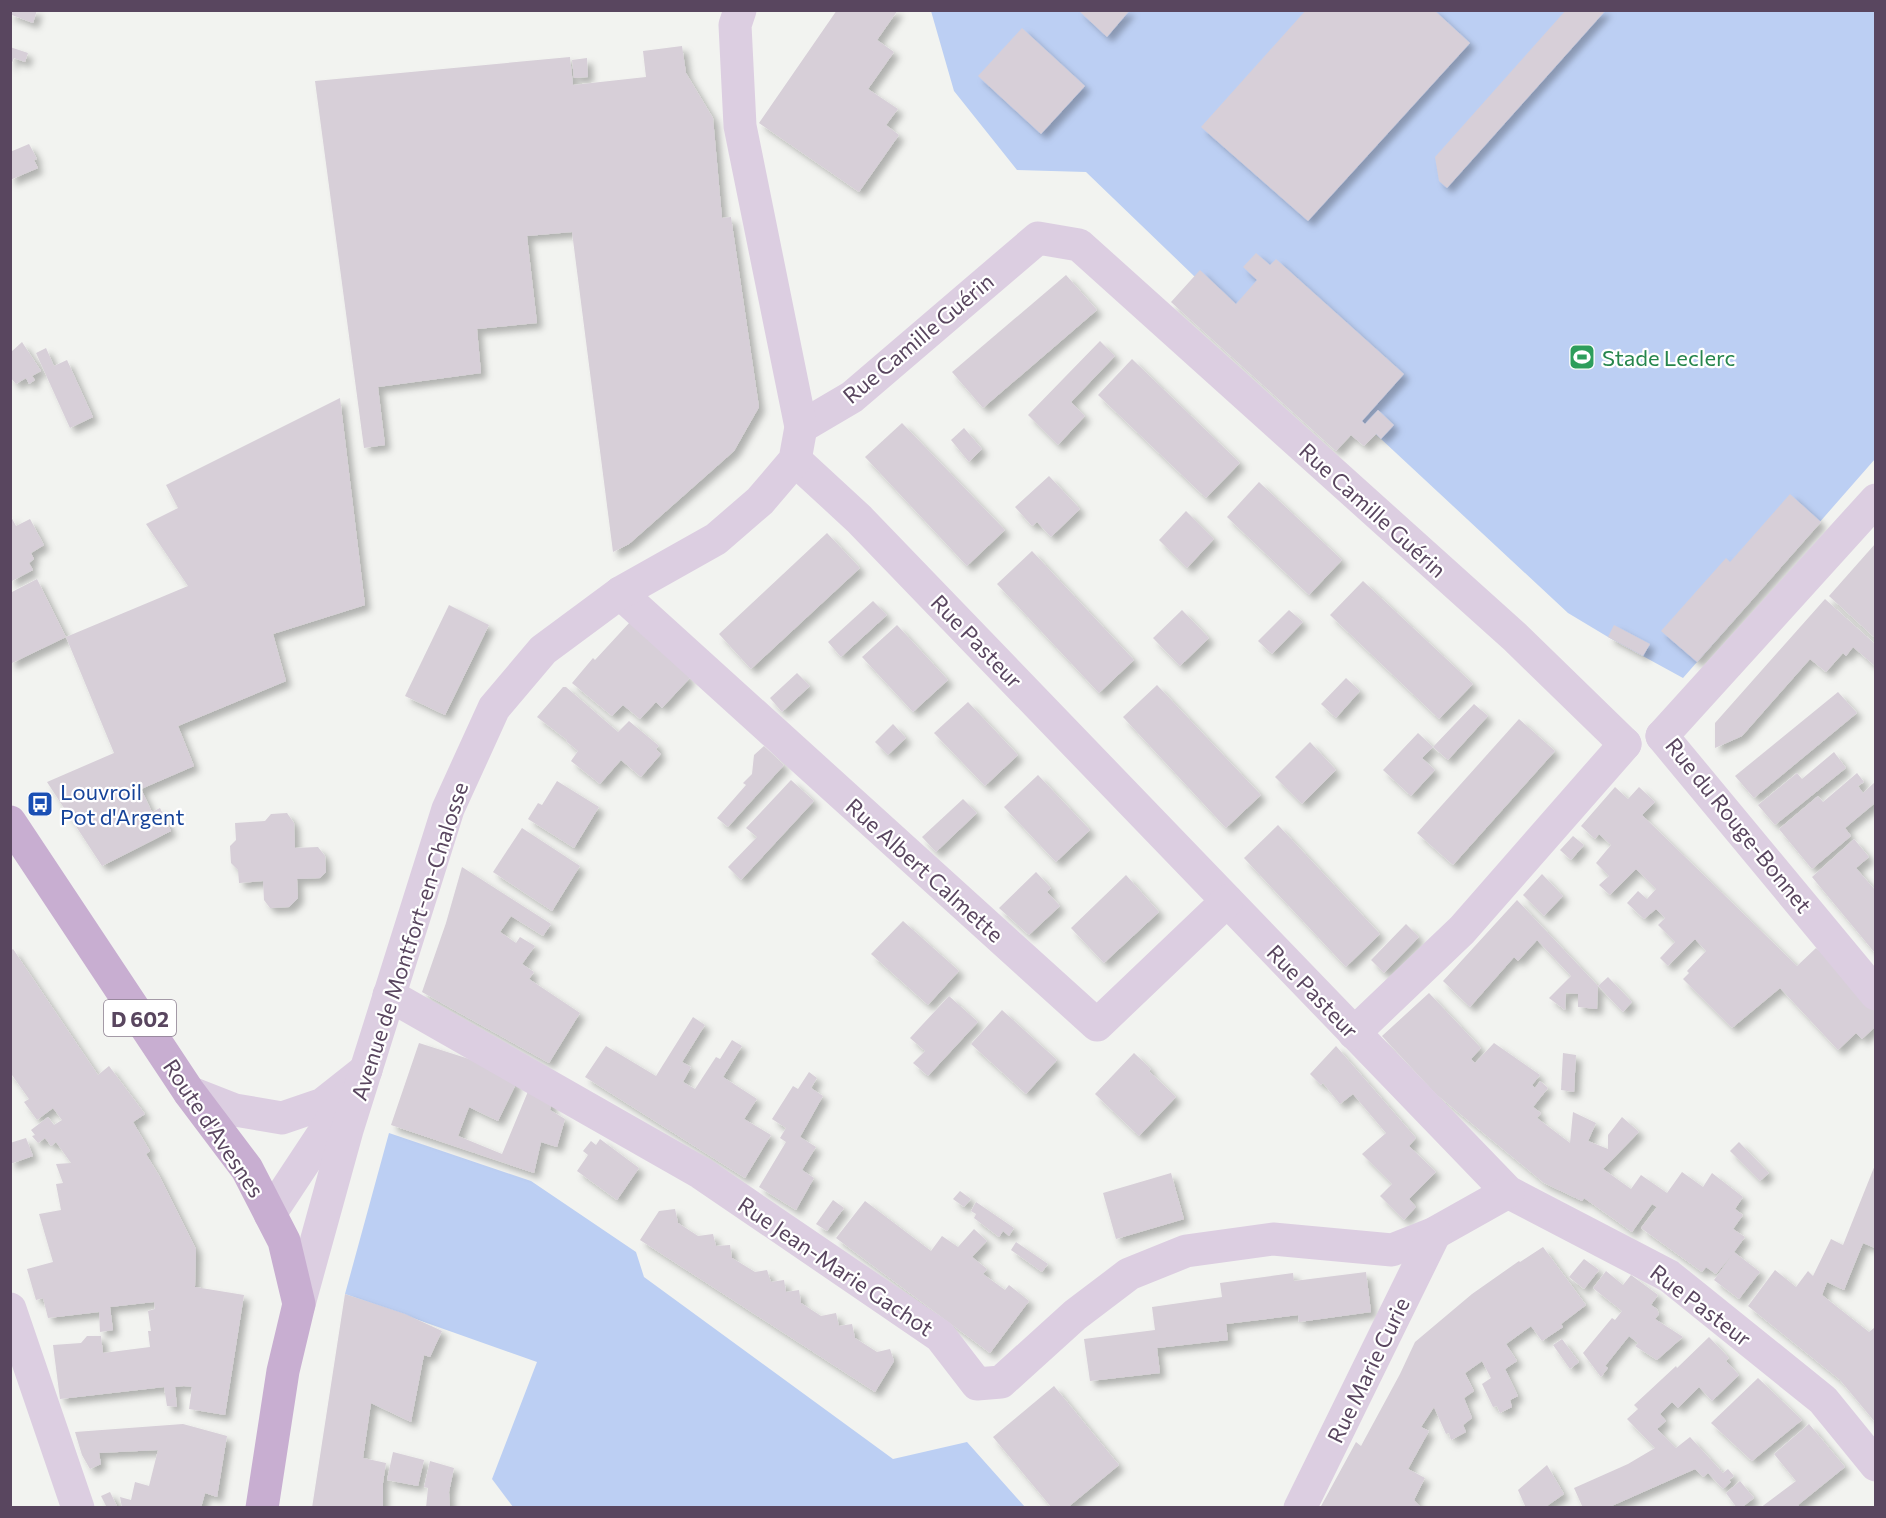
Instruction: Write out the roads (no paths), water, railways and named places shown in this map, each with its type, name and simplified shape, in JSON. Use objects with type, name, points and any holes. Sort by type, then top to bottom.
[{"type":"main road","name":"Route d'Avesnes","points":[[10,822],[189,1092],[247,1169],[284,1241],[299,1304],[283,1371],[262,1508]]},
{"type":"street","points":[[740,10],[735,25],[740,126],[801,427],[795,460]]},
{"type":"street","name":"Rue Camille Guérin","points":[[801,427],[852,397],[1038,238],[1079,245],[1506,629],[1625,744]]},
{"type":"street","name":"Avenue de Montfort-en-Chalosse","points":[[299,1304],[347,1130],[448,808],[494,708],[543,650],[620,593],[716,539],[760,501],[795,460]]},
{"type":"street","name":"Rue Pasteur","points":[[795,460],[859,519],[1508,1192],[1669,1276],[1823,1400],[1875,1465]]},
{"type":"street","name":"Rue du Rouge-Bonnet","points":[[1875,500],[1662,736],[1875,994]]},
{"type":"street","name":"Rue Albert Calmette","points":[[620,593],[1097,1025],[1227,901]]},
{"type":"street","points":[[1354,1033],[1462,930],[1625,744],[1662,736]]},
{"type":"street","name":"Rue Jean-Marie Gachot","points":[[389,995],[700,1173],[940,1336],[976,1384],[1001,1382],[1075,1316],[1129,1274],[1186,1251],[1273,1239],[1392,1250],[1435,1233],[1508,1192]]},
{"type":"street","points":[[189,1092],[236,1110],[282,1118],[323,1104],[366,1070]]},
{"type":"street","points":[[270,1214],[366,1070]]},
{"type":"street","name":"Rue Marie Curie","points":[[1300,1508],[1435,1233]]},
{"type":"street","points":[[10,1309],[78,1508]]},
{"type":"place","name":"Stade Leclerc","points":[[1582,357]]},
{"type":"place","name":"Louvroil Pot d'Argent","points":[[40,804]]}]
